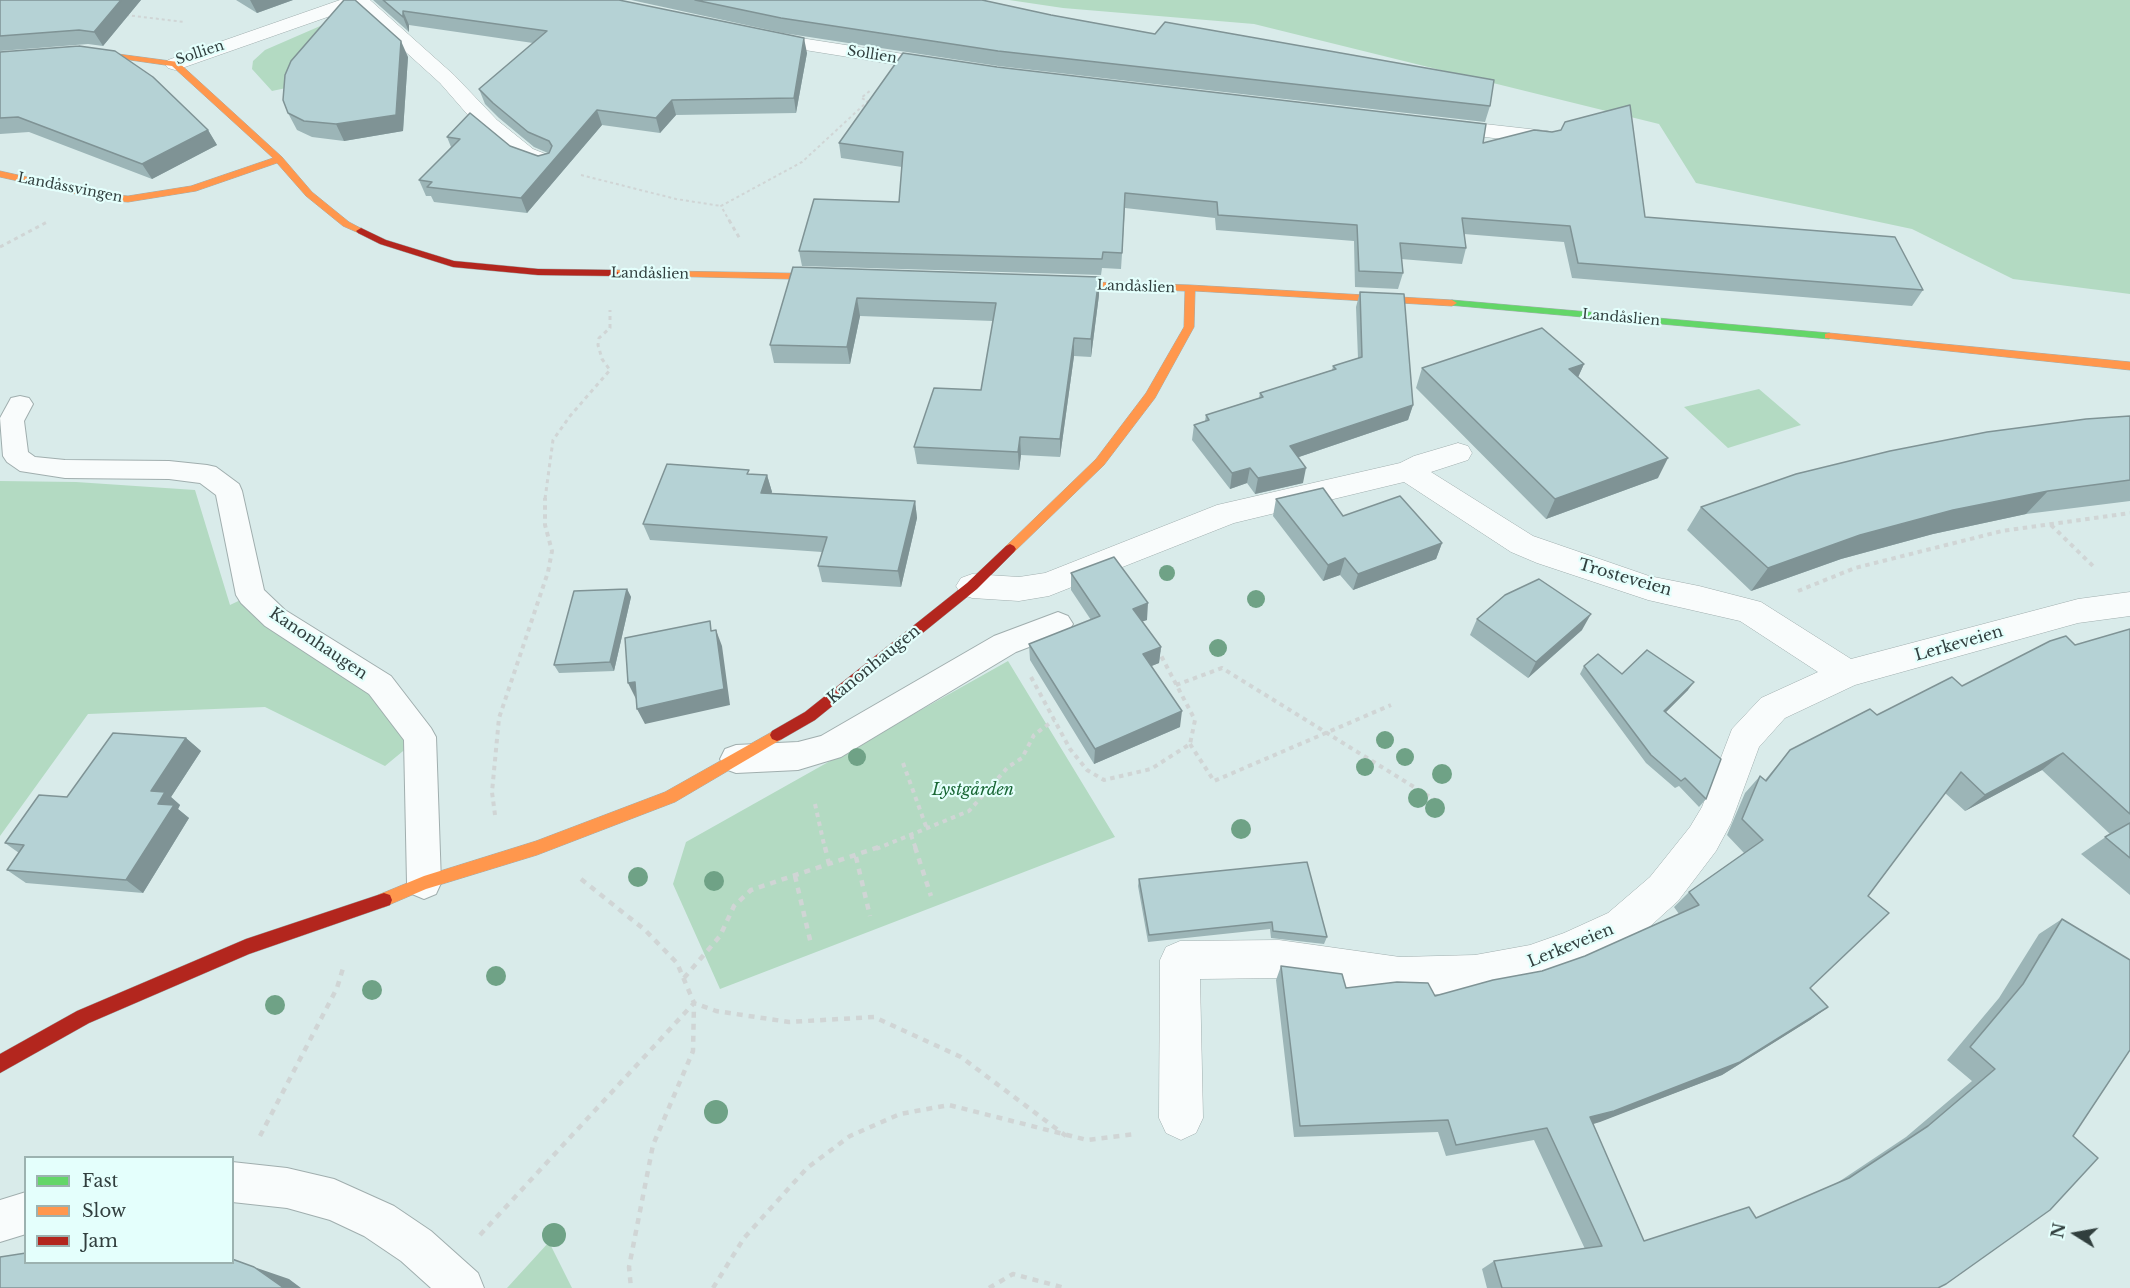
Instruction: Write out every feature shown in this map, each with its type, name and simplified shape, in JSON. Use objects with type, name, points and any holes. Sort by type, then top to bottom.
[{"type":"street","name":"Sollien","points":[[0,59],[88,52],[175,64],[358,0],[447,79],[489,125],[525,154],[545,162]]},
{"type":"street","name":"Sollien","points":[[741,34],[963,69]]},
{"type":"street","name":"Landåslien","points":[[175,64],[279,159],[309,194],[346,225],[383,242],[453,264],[538,272],[850,278]]},
{"type":"street","points":[[1416,123],[1547,138]]},
{"type":"street","name":"Landåssvingen","points":[[0,174],[103,197],[128,199],[193,189],[279,159]]},
{"type":"street","name":"Landåslien","points":[[1038,284],[1190,288],[1445,302],[1861,339],[2130,366]]},
{"type":"street","name":"Kanonhaugen","points":[[0,1064],[83,1017],[235,951],[366,908],[424,883],[537,848],[670,797],[810,716],[972,586],[1100,462],[1151,395],[1189,327],[1190,288]]},
{"type":"street","points":[[972,586],[1019,589],[1050,584],[1228,513],[1408,471],[1424,463],[1458,453]]},
{"type":"street","name":"Trosteveien","points":[[1408,471],[1522,544],[1548,555],[1648,588],[1750,611],[1847,674]]},
{"type":"street","name":"Lerkeveien","points":[[1181,1110],[1180,960],[1279,959],[1400,976],[1475,974],[1530,964],[1572,949],[1622,926],[1664,889],[1703,839],[1718,812],[1744,740],[1773,708],[1847,674],[2078,611],[2130,604]]},
{"type":"lane","name":"Kanonhaugen","points":[[20,404],[11,421],[14,445],[16,456],[29,465],[65,469],[169,470],[207,474],[229,491],[251,596],[275,618],[380,685],[420,737],[424,883]]},
{"type":"lane","points":[[736,759],[798,756],[830,747],[1012,641],[1058,624]]},
{"type":"lane","points":[[234,1182],[287,1188],[334,1200],[379,1221],[416,1246],[455,1280]]},
{"type":"lane","points":[[0,1221],[24,1214]]},
{"type":"path","points":[[126,15],[187,22]]},
{"type":"path","points":[[545,162],[585,177],[676,199],[721,206],[802,162],[868,101],[861,98]]},
{"type":"path","points":[[721,206],[743,245]]},
{"type":"path","points":[[500,861],[492,792],[500,718],[548,572],[552,550],[545,525],[545,497],[553,440],[570,416],[610,370],[602,359],[598,345],[599,338],[610,328],[610,309],[617,273]]},
{"type":"path","points":[[1750,611],[1856,568],[2001,531],[2130,513]]},
{"type":"path","points":[[2050,524],[2098,571]]},
{"type":"path","points":[[1153,640],[1194,720],[1190,744],[1214,781],[1391,705]]},
{"type":"path","points":[[1012,641],[1070,749],[1087,770],[1104,780],[1150,769],[1190,744]]},
{"type":"path","points":[[1176,685],[1222,668],[1435,801]]},
{"type":"path","points":[[684,978],[720,936],[734,906],[751,890],[856,857],[969,811],[1008,767],[1022,758],[1034,735],[1054,720]]},
{"type":"path","points":[[903,763],[927,828]]},
{"type":"path","points":[[815,804],[829,864]]},
{"type":"path","points":[[911,835],[931,896]]},
{"type":"path","points":[[537,848],[568,868],[645,930],[677,963],[694,1003],[693,1051],[653,1145],[628,1267],[631,1288]]},
{"type":"path","points":[[856,857],[870,916]]},
{"type":"path","points":[[795,876],[811,944]]},
{"type":"path","points":[[234,1182],[337,988]]},
{"type":"path","points":[[694,1003],[716,1011],[789,1022],[874,1017],[961,1058],[1066,1136]]},
{"type":"path","points":[[455,1280],[694,1003]]},
{"type":"path","points":[[713,1288],[744,1238],[807,1168],[850,1136],[900,1114],[949,1105],[1087,1140],[1149,1133],[1181,1110]]},
{"type":"path","points":[[989,1288],[1013,1274],[1065,1288]]},
{"type":"green space","points":[[1009,0],[2130,0],[2130,294],[2013,279],[1912,229],[1696,183],[1659,124],[1254,24],[1063,8]]},
{"type":"green space","points":[[341,17],[286,88],[272,91],[252,69],[253,61],[265,50]]},
{"type":"green space","points":[[1759,389],[1801,425],[1728,448],[1684,407]]},
{"type":"green space","points":[[0,481],[76,482],[195,490],[230,605],[251,595],[380,685],[420,737],[385,766],[265,707],[88,714],[0,836]]},
{"type":"green space","name":"Lystgården","points":[[1008,661],[1115,837],[720,989],[673,884],[686,842]]},
{"type":"green space","points":[[549,1242],[572,1288],[507,1288]]},
{"type":"building","points":[[0,0],[121,0],[94,32],[79,30],[0,36]]},
{"type":"building","points":[[344,0],[355,0],[401,41],[396,115],[336,124],[304,121],[288,113],[283,100],[285,75],[291,61]]},
{"type":"building","points":[[383,0],[619,0],[804,38],[794,98],[672,100],[656,118],[597,110],[521,198],[427,187],[432,182],[419,180],[460,139],[447,137],[470,113],[510,146],[538,156],[549,153],[552,146],[549,141],[528,132],[479,89],[547,31],[403,11],[403,17]]},
{"type":"building","points":[[695,0],[982,0],[1155,34],[1165,22],[1494,80],[1490,106],[998,51],[781,18]]},
{"type":"building","points":[[79,46],[115,51],[153,77],[208,130],[142,164],[18,117],[0,118],[0,52]]},
{"type":"building","points":[[903,53],[997,67],[1486,124],[1483,143],[1534,130],[1552,132],[1561,130],[1565,122],[1630,105],[1645,217],[1895,237],[1923,290],[1578,263],[1570,226],[1462,218],[1466,248],[1400,243],[1403,273],[1359,271],[1357,225],[1218,215],[1217,202],[1125,193],[1122,253],[1103,252],[1102,259],[799,251],[814,199],[899,202],[903,152],[839,143]]},
{"type":"building","points":[[793,267],[1099,277],[1091,339],[1074,338],[1060,439],[1020,437],[1018,452],[914,447],[934,388],[981,390],[996,303],[857,298],[847,347],[770,345]]},
{"type":"building","points":[[1360,292],[1404,294],[1413,405],[1290,446],[1306,468],[1258,478],[1250,468],[1232,473],[1194,425],[1209,420],[1206,415],[1263,397],[1260,393],[1336,369],[1333,366],[1362,357]]},
{"type":"building","points":[[1542,328],[1584,364],[1569,369],[1668,458],[1555,499],[1422,368]]},
{"type":"building","points":[[2130,416],[2130,480],[2048,491],[1953,510],[1860,535],[1768,568],[1701,507],[1796,474],[1890,451],[1987,432],[2086,419]]},
{"type":"building","points":[[667,464],[749,470],[747,474],[767,475],[761,493],[915,501],[898,571],[818,566],[827,537],[643,524]]},
{"type":"building","points":[[1323,488],[1343,516],[1400,496],[1442,543],[1358,574],[1345,558],[1328,565],[1276,499]]},
{"type":"building","points":[[1114,557],[1148,603],[1133,609],[1161,647],[1143,654],[1182,711],[1095,749],[1029,644],[1100,616],[1071,573]]},
{"type":"building","points":[[1539,579],[1591,614],[1536,662],[1477,619],[1505,595]]},
{"type":"building","points":[[627,589],[610,662],[554,665],[574,591]]},
{"type":"building","points":[[710,621],[711,631],[716,630],[724,689],[637,709],[635,682],[628,683],[625,638]]},
{"type":"building","points":[[2130,629],[2130,814],[2063,753],[1985,795],[1961,772],[1868,896],[1889,913],[1810,988],[1828,1007],[1740,1062],[1614,1111],[1590,1117],[1644,1241],[1749,1207],[1756,1218],[1849,1178],[1928,1126],[1995,1069],[1970,1047],[2023,984],[2062,919],[2130,960],[2130,1050],[2073,1136],[2098,1158],[2050,1210],[1946,1284],[1938,1288],[1502,1288],[1494,1261],[1602,1246],[1547,1128],[1456,1145],[1448,1120],[1300,1126],[1281,966],[1342,974],[1346,988],[1397,982],[1428,983],[1435,996],[1493,980],[1542,971],[1585,956],[1699,905],[1689,892],[1763,840],[1742,819],[1760,776],[1766,781],[1790,750],[1870,709],[1877,715],[1952,677],[1962,686],[2050,641],[2066,636],[2075,645]]},
{"type":"building","points":[[1647,650],[1694,682],[1664,711],[1721,759],[1706,799],[1685,778],[1681,781],[1651,755],[1584,666],[1598,654],[1622,674]]},
{"type":"building","points":[[113,733],[186,738],[151,791],[165,792],[158,804],[174,805],[126,880],[7,870],[24,845],[5,843],[39,795],[67,797]]},
{"type":"building","points":[[2130,823],[2130,858],[2105,837]]},
{"type":"building","points":[[1307,862],[1327,937],[1273,931],[1272,922],[1149,935],[1139,879]]},
{"type":"building","points":[[24,1253],[24,1264],[234,1264],[234,1260],[254,1267],[284,1288],[0,1288],[0,1257]]},
{"type":"traffic: fast","points":[[1452,303],[1829,336]]},
{"type":"traffic: slow","points":[[0,59],[88,52],[175,64],[279,159],[309,194],[346,224],[361,231]]},
{"type":"traffic: slow","points":[[0,174],[103,197],[128,199],[193,189],[279,159]]},
{"type":"traffic: slow","points":[[614,273],[836,277]]},
{"type":"traffic: slow","points":[[1055,284],[1190,288],[1452,303]]},
{"type":"traffic: slow","points":[[1010,549],[1100,462],[1151,395],[1189,327],[1190,288]]},
{"type":"traffic: slow","points":[[1829,336],[2130,366]]},
{"type":"traffic: slow","points":[[384,900],[424,883],[537,848],[670,797],[777,735]]},
{"type":"traffic: jam","points":[[361,231],[383,242],[453,264],[538,272],[614,273]]},
{"type":"traffic: jam","points":[[777,735],[810,716],[972,586],[1010,549]]},
{"type":"traffic: jam","points":[[0,1064],[83,1017],[246,947],[384,900]]}]
